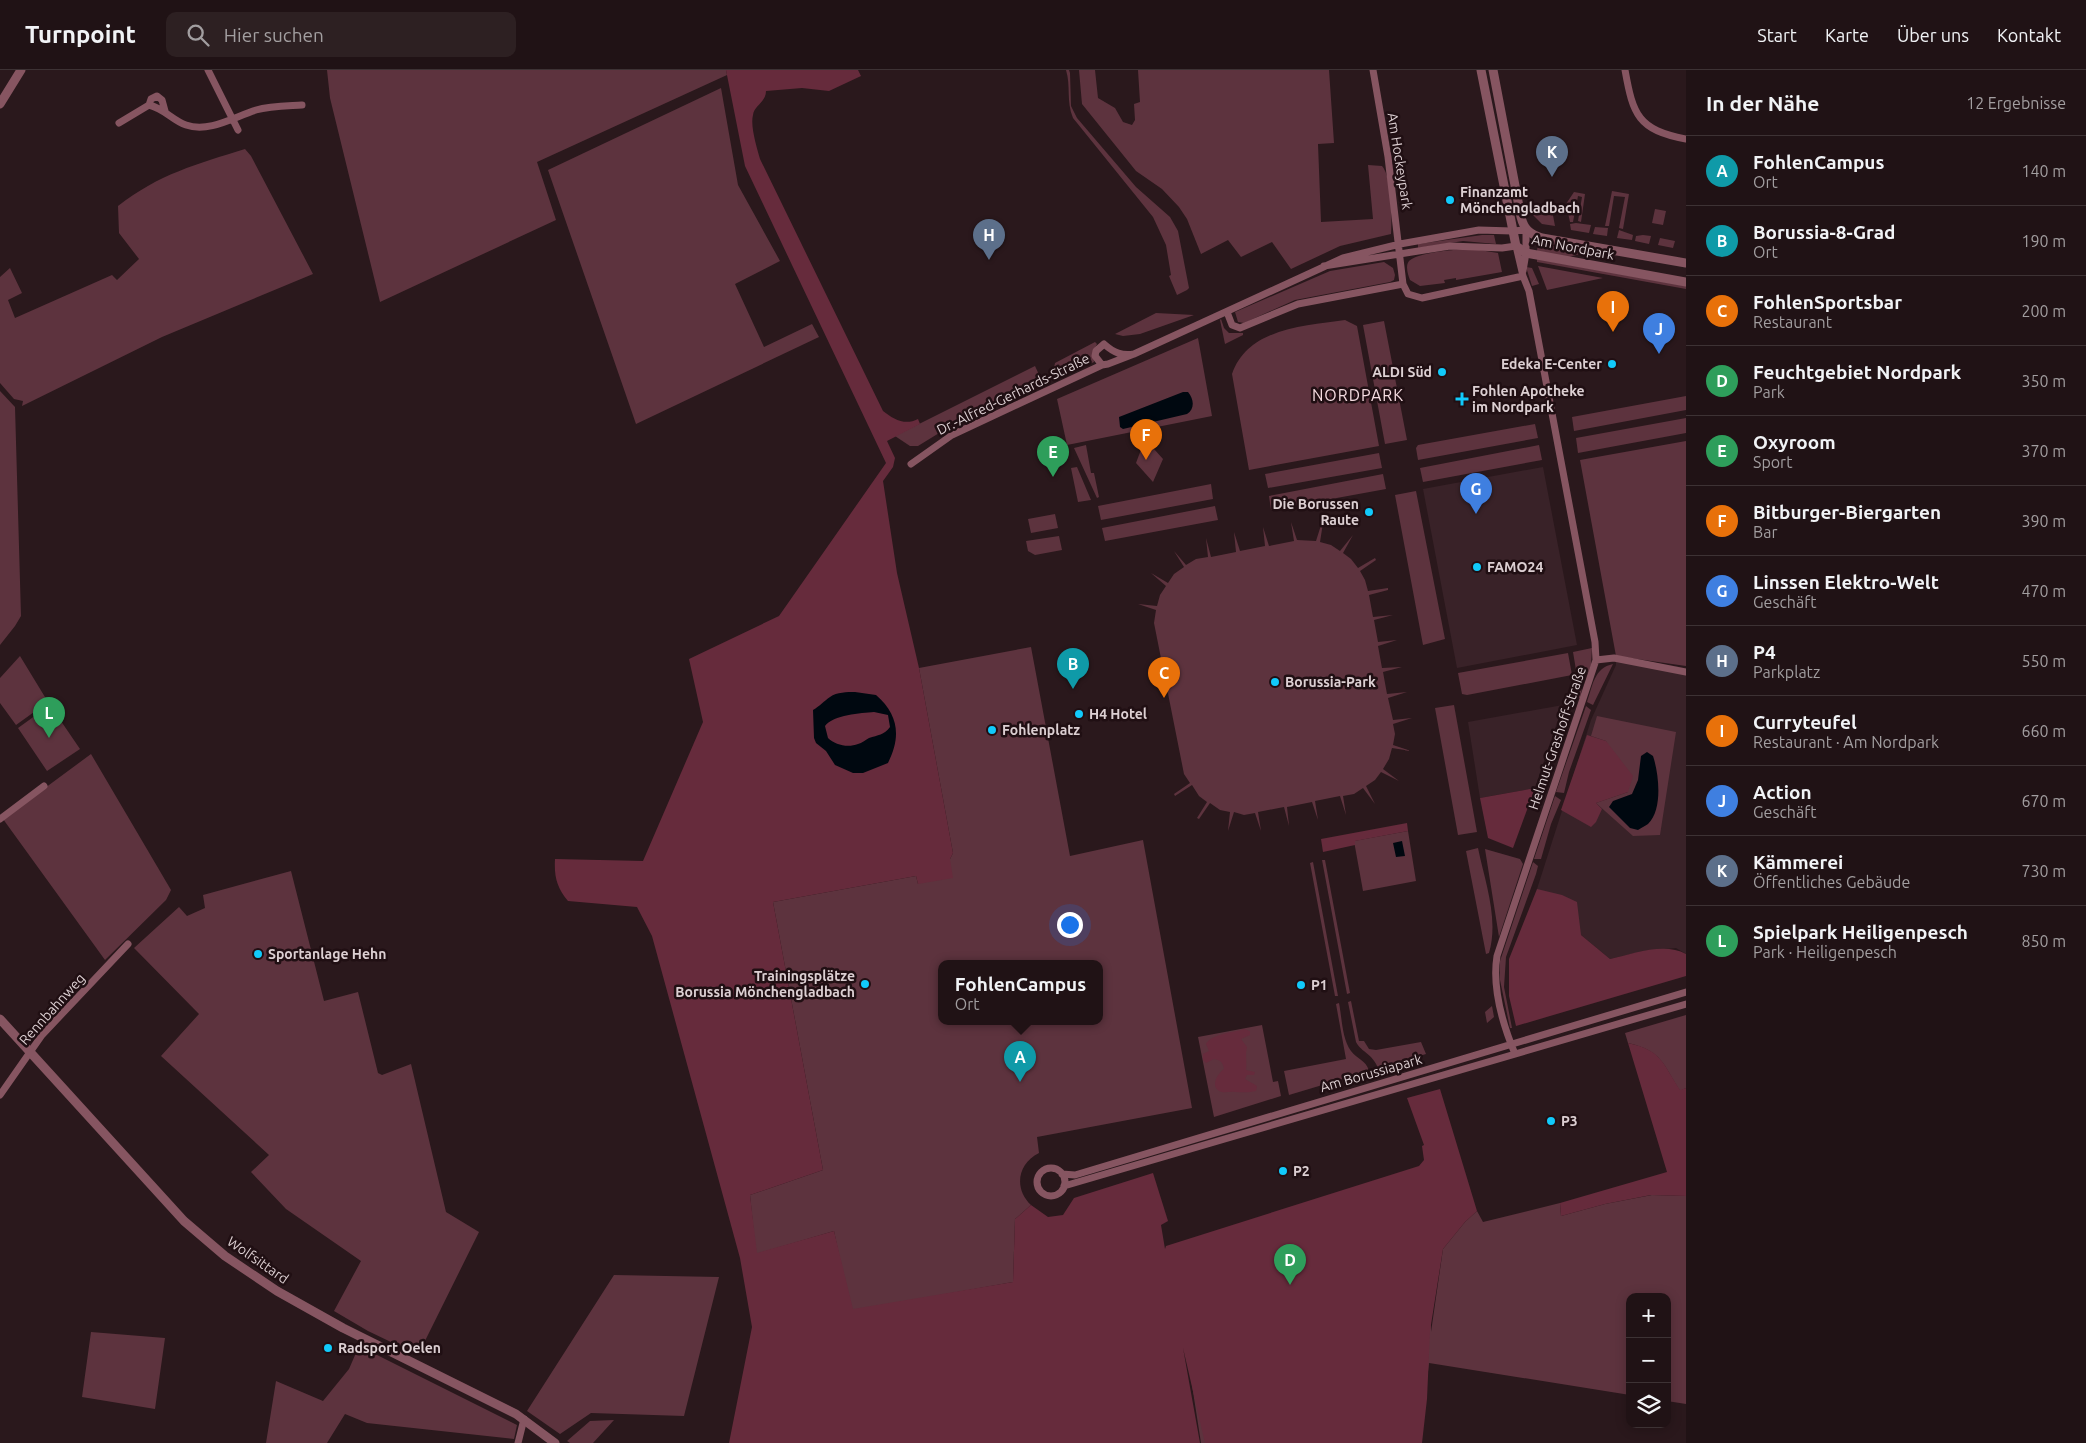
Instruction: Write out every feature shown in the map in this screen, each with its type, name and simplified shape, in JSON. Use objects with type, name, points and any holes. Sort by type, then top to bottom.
[{"type":"street","points":[[0,104],[21,70]]},
{"type":"street","points":[[208,70],[238,130]]},
{"type":"street","name":"Am Hockeypark","points":[[1373,70],[1388,157],[1400,244],[1399,255]]},
{"type":"street","name":"Am Nordpark","points":[[1481,70],[1516,246],[1526,253],[1686,282]]},
{"type":"street","name":"Am Nordpark","points":[[1493,70],[1521,217],[1526,230],[1542,238],[1686,263]]},
{"type":"street","points":[[1625,70],[1632,103],[1642,120],[1661,134],[1686,139]]},
{"type":"street","points":[[119,123],[149,105],[165,110],[173,118],[186,126],[202,127],[234,120],[256,110],[302,105]]},
{"type":"street","name":"Dr.-Alfred-Gerhards-Straße","points":[[910,464],[931,448],[974,424],[1102,365],[1134,354],[1344,258],[1400,244],[1479,230],[1512,232]]},
{"type":"street","points":[[1512,232],[1526,230]]},
{"type":"street","name":"Helmut-Grashoff-Straße","points":[[1523,276],[1526,230]]},
{"type":"street","name":"Dr.-Alfred-Gerhards-Straße","points":[[1324,266],[1450,246],[1502,248],[1516,246]]},
{"type":"street","name":"Helmut-Grashoff-Straße","points":[[1514,1054],[1504,1023],[1496,979],[1498,956],[1596,660],[1595,642],[1529,291],[1523,276],[1516,246]]},
{"type":"street","points":[[1399,255],[1403,284],[1408,294],[1422,298],[1523,276]]},
{"type":"street","points":[[1227,312],[1232,324],[1240,328],[1298,304],[1403,284]]},
{"type":"street","name":"Dr.-Alfred-Gerhards-Straße","points":[[1102,365],[1095,356],[1096,351],[1104,344],[1111,351],[1119,354],[1134,354]]},
{"type":"street","points":[[1596,660],[1614,658],[1686,672]]},
{"type":"street","points":[[0,820],[44,786]]},
{"type":"street","name":"Rennbahnweg","points":[[0,1095],[28,1052],[128,944]]},
{"type":"street","name":"Am Borussiapark","points":[[1686,992],[1075,1175],[1062,1174],[1055,1168],[1045,1169],[1038,1176],[1037,1184],[1041,1191],[1050,1195],[1057,1194],[1064,1186],[1686,1004]]},
{"type":"street","name":"Wolfsittard","points":[[0,1019],[28,1052],[184,1220],[225,1256],[277,1291],[343,1328],[412,1361],[524,1419],[555,1443]]},
{"type":"street","points":[[1062,1174],[1064,1186]]},
{"type":"street","points":[[518,1443],[524,1419]]},
{"type":"shaded area","points":[[327,70],[726,70],[727,75],[537,162],[556,220],[380,302],[330,98]]},
{"type":"shaded area","points":[[726,70],[858,70],[861,76],[829,91],[802,88],[766,91],[764,98],[755,109],[752,125],[760,159],[883,411],[891,417],[904,422],[918,419],[920,424],[887,441],[895,458],[893,467],[883,481],[897,573],[919,668],[953,853],[950,859],[953,878],[918,884],[916,876],[773,902],[823,1170],[750,1195],[757,1253],[834,1231],[853,1309],[1013,1282],[1015,1219],[1031,1205],[1048,1217],[1063,1215],[1074,1198],[1153,1173],[1168,1221],[1161,1225],[1165,1249],[1166,1246],[1419,1166],[1424,1160],[1422,1146],[1424,1145],[1407,1098],[1440,1089],[1477,1211],[1465,1222],[1443,1249],[1430,1331],[1427,1399],[1422,1443],[1205,1443],[1183,1348],[1200,1443],[729,1443],[752,1327],[740,1258],[652,936],[637,907],[568,901],[559,887],[555,865],[555,859],[643,861],[703,722],[689,659],[779,616],[886,463],[745,166]]},
{"type":"shaded area","points":[[1066,70],[1069,70],[1070,73],[1071,106],[1077,118],[1136,187],[1170,217],[1178,231],[1189,288],[1187,290],[1177,295],[1169,276],[1171,275],[1166,245],[1153,217],[1073,118],[1070,106]]},
{"type":"shaded area","points":[[1079,70],[1095,70],[1098,98],[1115,108],[1123,122],[1132,125],[1135,120],[1134,104],[1140,102],[1138,70],[1329,70],[1334,143],[1318,144],[1321,222],[1373,219],[1368,165],[1382,166],[1390,188],[1391,234],[1340,246],[1291,269],[1272,242],[1241,257],[1228,240],[1201,254],[1187,219],[1179,207],[1162,189],[1136,171],[1082,104]]},
{"type":"shaded area","points":[[721,88],[738,185],[780,261],[735,284],[764,347],[812,324],[819,337],[636,424],[548,170]]},
{"type":"shaded area","points":[[245,149],[251,156],[313,274],[162,337],[22,406],[23,401],[14,399],[0,383],[0,277],[10,268],[22,293],[8,300],[15,318],[112,275],[117,280],[139,259],[119,233],[118,206],[148,186],[179,171]]},
{"type":"shaded area","points":[[1612,191],[1629,194],[1623,229],[1619,228],[1625,197],[1614,196],[1609,226],[1605,226]]},
{"type":"shaded area","points":[[1574,192],[1585,194],[1581,222],[1578,221],[1582,197],[1578,196],[1573,222],[1570,222],[1566,204]]},
{"type":"shaded area","points":[[1655,209],[1666,211],[1663,225],[1652,223]]},
{"type":"shaded area","points":[[1552,210],[1555,226],[1542,224],[1533,215]]},
{"type":"shaded area","points":[[1570,224],[1591,225],[1589,233],[1571,230]]},
{"type":"shaded area","points":[[1595,227],[1608,228],[1607,236],[1593,234]]},
{"type":"shaded area","points":[[1619,230],[1633,235],[1632,240],[1617,238]]},
{"type":"shaded area","points":[[1494,235],[1496,244],[1463,241],[1418,248],[1418,244]]},
{"type":"shaded area","points":[[1636,236],[1651,236],[1649,244],[1635,241]]},
{"type":"shaded area","points":[[1660,238],[1675,241],[1673,248],[1658,245]]},
{"type":"shaded area","points":[[1538,243],[1587,252],[1569,257],[1537,251]]},
{"type":"shaded area","points":[[1473,249],[1498,253],[1502,272],[1456,280],[1456,278],[1444,280],[1445,283],[1420,286],[1410,280],[1407,265],[1414,258],[1439,252]]},
{"type":"shaded area","points":[[1537,259],[1686,286],[1686,289],[1537,262]]},
{"type":"shaded area","points":[[1384,262],[1393,268],[1394,280],[1390,282],[1295,300],[1244,323],[1238,322],[1235,312],[1330,271]]},
{"type":"shaded area","points":[[1538,266],[1603,278],[1547,290]]},
{"type":"shaded area","points":[[1526,267],[1532,268],[1539,284],[1532,286]]},
{"type":"shaded area","points":[[1156,313],[1194,315],[1140,334],[1123,336],[1115,334]]},
{"type":"shaded area","points":[[1221,319],[1224,328],[1229,333],[1243,333],[1243,335],[1225,344]]},
{"type":"shaded area","points":[[1345,320],[1357,326],[1379,446],[1249,470],[1232,374],[1240,359],[1251,347],[1264,338],[1279,332]]},
{"type":"shaded area","points":[[1384,321],[1407,440],[1385,444],[1363,325]]},
{"type":"shaded area","points":[[1198,338],[1212,416],[1067,445],[1057,399]]},
{"type":"shaded area","points":[[1095,342],[1097,344],[1093,352],[1094,362],[1056,378],[1055,363]]},
{"type":"shaded area","points":[[1035,366],[1041,379],[1039,384],[957,422],[918,446],[910,446],[895,436]]},
{"type":"shaded area","points":[[0,391],[15,407],[21,616],[0,645]]},
{"type":"shaded area","points":[[1183,392],[1188,392],[1192,401],[1192,407],[1187,414],[1123,429],[1120,427],[1119,417]]},
{"type":"shaded area","points":[[1686,396],[1686,410],[1574,431],[1572,417]]},
{"type":"shaded area","points":[[1686,418],[1686,433],[1578,453],[1576,438]]},
{"type":"shaded area","points":[[1535,424],[1538,438],[1418,460],[1416,448],[1418,445]]},
{"type":"shaded area","points":[[1145,439],[1163,459],[1153,482],[1136,463]]},
{"type":"shaded area","points":[[1686,441],[1686,666],[1616,656],[1580,460]]},
{"type":"shaded area","points":[[1086,445],[1091,473],[1094,473],[1099,497],[1097,498],[1074,448]]},
{"type":"shaded area","points":[[1539,445],[1542,460],[1423,482],[1420,468]]},
{"type":"shaded area","points":[[1379,453],[1382,468],[1268,488],[1265,474]]},
{"type":"shaded area","points":[[1077,467],[1091,500],[1078,502],[1071,468]]},
{"type":"shaded area","points":[[1543,467],[1577,645],[1457,668],[1423,489]]},
{"type":"shaded area","points":[[1383,474],[1386,489],[1271,510],[1269,496]]},
{"type":"shaded area","points":[[1211,484],[1213,499],[1101,520],[1098,506]]},
{"type":"shaded area","points":[[1416,491],[1445,639],[1423,645],[1395,495]]},
{"type":"shaded area","points":[[1215,506],[1218,520],[1105,541],[1102,528]]},
{"type":"shaded area","points":[[1055,514],[1058,528],[1031,533],[1028,519]]},
{"type":"shaded area","name":"Borussia-Park","points":[[1291,522],[1297,540],[1316,541],[1322,522],[1320,542],[1331,545],[1340,551],[1353,535],[1343,553],[1358,568],[1375,558],[1376,560],[1360,571],[1368,591],[1388,588],[1388,590],[1369,595],[1373,617],[1393,615],[1374,620],[1378,642],[1397,640],[1378,646],[1382,668],[1402,667],[1383,672],[1387,694],[1407,692],[1388,698],[1393,720],[1412,718],[1393,724],[1395,734],[1393,745],[1411,751],[1392,748],[1389,759],[1383,769],[1399,781],[1381,772],[1375,780],[1366,786],[1375,804],[1363,788],[1354,794],[1343,796],[1346,815],[1340,796],[1315,801],[1318,820],[1312,802],[1287,807],[1289,826],[1284,807],[1258,812],[1261,831],[1255,813],[1244,815],[1234,812],[1228,831],[1230,812],[1220,810],[1210,803],[1199,819],[1197,818],[1207,802],[1199,796],[1192,785],[1175,796],[1174,794],[1190,783],[1184,774],[1154,623],[1156,610],[1138,604],[1157,606],[1160,595],[1166,586],[1151,573],[1168,583],[1174,574],[1184,567],[1174,551],[1186,565],[1196,559],[1208,557],[1206,538],[1211,557],[1236,552],[1234,532],[1240,551],[1265,546],[1263,527],[1269,546],[1294,541]]},
{"type":"shaded area","points":[[1059,536],[1062,550],[1035,555],[1028,551],[1026,541]]},
{"type":"shaded area","name":"Trainingsplätze Borussia Mönchengladbach","points":[[1031,647],[1070,856],[1143,840],[1192,1108],[1037,1137],[1039,1153],[1026,1164],[1020,1177],[1022,1192],[1031,1205],[1015,1219],[1013,1282],[851,1311],[834,1231],[756,1254],[750,1195],[823,1170],[773,902],[916,876],[918,884],[950,859],[953,853],[919,668]]},
{"type":"shaded area","points":[[1592,648],[1591,665],[1588,673],[1580,677],[1577,676],[1573,652]]},
{"type":"shaded area","points":[[1568,653],[1572,675],[1467,695],[1462,694],[1458,673]]},
{"type":"shaded area","points":[[20,656],[48,702],[16,725],[0,703],[0,678]]},
{"type":"shaded area","points":[[1616,656],[1686,668],[1686,954],[1676,948],[1644,951],[1610,959],[1581,935],[1537,889],[1591,720],[1616,665]]},
{"type":"shaded area","points":[[1613,664],[1593,705],[1587,702],[1598,673]]},
{"type":"shaded area","points":[[1575,683],[1578,683],[1582,688],[1580,698],[1570,697]]},
{"type":"shaded area","points":[[855,692],[876,695],[889,710],[896,727],[895,744],[888,763],[863,773],[853,773],[835,765],[814,738],[813,710],[833,695]],"holes":[[[868,712],[888,715],[890,727],[888,730],[859,744],[842,745],[828,738],[825,726],[834,719]]]},
{"type":"shaded area","points":[[50,705],[80,749],[47,771],[18,728]]},
{"type":"shaded area","points":[[1454,705],[1477,832],[1458,835],[1435,708]]},
{"type":"shaded area","points":[[1563,705],[1535,788],[1480,798],[1468,722]]},
{"type":"shaded area","points":[[1586,706],[1591,710],[1569,772],[1564,793],[1556,792]]},
{"type":"shaded area","points":[[1597,716],[1676,732],[1660,835],[1633,836],[1596,803],[1628,792],[1606,741],[1591,736]]},
{"type":"shaded area","points":[[1587,735],[1606,741],[1633,776],[1628,792],[1596,803],[1602,809],[1596,822],[1591,827],[1561,810]]},
{"type":"shaded area","points":[[1647,752],[1653,756],[1655,764],[1658,782],[1658,801],[1653,818],[1648,824],[1638,830],[1630,828],[1609,807],[1613,801],[1632,794],[1638,780],[1641,756]]},
{"type":"shaded area","points":[[91,754],[171,890],[166,900],[105,960],[3,819]]},
{"type":"shaded area","points":[[1535,788],[1513,848],[1488,838],[1480,798]]},
{"type":"shaded area","points":[[1555,796],[1561,800],[1551,824],[1541,859],[1534,859]]},
{"type":"shaded area","points":[[1407,823],[1408,831],[1355,841],[1355,845],[1323,852],[1321,839]]},
{"type":"shaded area","points":[[1408,831],[1416,881],[1363,891],[1354,841]]},
{"type":"shaded area","points":[[1402,841],[1405,856],[1396,857],[1393,843]]},
{"type":"shaded area","points":[[1478,848],[1492,914],[1492,940],[1489,953],[1486,954],[1466,851]]},
{"type":"shaded area","points":[[1485,849],[1520,859],[1523,864],[1499,937]]},
{"type":"shaded area","points":[[1322,860],[1325,860],[1350,993],[1347,994]]},
{"type":"shaded area","points":[[1313,862],[1338,996],[1335,996],[1310,863]]},
{"type":"shaded area","points":[[1533,862],[1538,866],[1536,874],[1506,957],[1504,987],[1512,1028],[1510,1028],[1500,980],[1500,961]]},
{"type":"shaded area","points":[[291,871],[324,1001],[358,992],[378,1073],[382,1075],[411,1064],[446,1212],[479,1232],[418,1355],[368,1331],[334,1311],[361,1261],[286,1209],[251,1172],[269,1155],[161,1056],[199,1014],[134,948],[179,907],[187,916],[205,908],[203,895]]},
{"type":"shaded area","points":[[1537,889],[1562,895],[1577,902],[1581,935],[1610,959],[1648,950],[1668,949],[1677,951],[1686,954],[1686,976],[1516,1026],[1509,996],[1509,959]]},
{"type":"shaded area","points":[[1351,1001],[1359,1041],[1364,1041],[1369,1049],[1376,1050],[1421,1042],[1426,1054],[1378,1068],[1373,1059],[1356,1042],[1348,1002]]},
{"type":"shaded area","points":[[1339,1003],[1348,1046],[1353,1054],[1366,1064],[1369,1071],[1289,1095],[1284,1071],[1346,1059],[1336,1004]]},
{"type":"shaded area","points":[[1492,1006],[1494,1017],[1487,1023],[1485,1012]]},
{"type":"shaded area","points":[[1686,1015],[1686,1088],[1680,1091],[1660,1060],[1648,1050],[1628,1043],[1625,1033]]},
{"type":"shaded area","points":[[1262,1025],[1273,1082],[1278,1081],[1281,1096],[1214,1117],[1198,1037]]},
{"type":"shaded area","points":[[1244,1029],[1250,1031],[1250,1035],[1241,1039],[1247,1047],[1246,1070],[1255,1072],[1254,1075],[1247,1075],[1245,1079],[1257,1086],[1256,1091],[1222,1092],[1218,1090],[1215,1084],[1217,1077],[1224,1067],[1218,1060],[1214,1059],[1206,1063],[1203,1060],[1203,1054],[1209,1051],[1206,1044],[1217,1036]]},
{"type":"shaded area","points":[[1628,1043],[1655,1054],[1680,1090],[1686,1088],[1686,1196],[1651,1195],[1605,1204],[1561,1216],[1560,1203],[1667,1172]]},
{"type":"shaded area","points":[[1430,1169],[1431,1332],[1443,1249],[1465,1222],[1477,1211],[1483,1222],[1560,1203],[1561,1216],[1605,1204],[1652,1195],[1686,1196],[1686,1404],[1671,1402],[1671,1293],[1626,1293],[1626,1394],[1429,1363],[1420,1443],[1201,1443],[1187,1353]]},
{"type":"shaded area","points":[[614,1275],[719,1277],[684,1416],[591,1413],[560,1434],[527,1411]]},
{"type":"shaded area","points":[[91,1332],[165,1338],[155,1409],[82,1397]]},
{"type":"shaded area","points":[[359,1346],[517,1425],[514,1439],[367,1423],[345,1414],[327,1443],[266,1443],[276,1381],[323,1401],[349,1369]]},
{"type":"shaded area","points":[[614,1420],[593,1443],[570,1443],[567,1441],[590,1421]]},
{"type":"place","name":"Kämmerei","points":[[1552,177]]},
{"type":"place","name":"Finanzamt Mönchengladbach","points":[[1450,200]]},
{"type":"place","name":"P4","points":[[989,260]]},
{"type":"place","name":"Curryteufel","points":[[1613,332]]},
{"type":"place","name":"Action","points":[[1659,354]]},
{"type":"place","name":"Edeka E-Center","points":[[1612,364]]},
{"type":"place","name":"ALDI Süd","points":[[1442,372]]},
{"type":"place","name":"Fohlen Apotheke im Nordpark","points":[[1462,399]]},
{"type":"place","name":"Bitburger-Biergarten","points":[[1146,460]]},
{"type":"place","name":"Oxyroom","points":[[1053,477]]},
{"type":"place","name":"Die Borussen Raute","points":[[1369,512]]},
{"type":"place","name":"Linssen Elektro-Welt","points":[[1476,514]]},
{"type":"place","name":"FAMO24","points":[[1477,567]]},
{"type":"place","name":"Borussia-Park","points":[[1275,682]]},
{"type":"place","name":"Borussia-8-Grad","points":[[1073,689]]},
{"type":"place","name":"FohlenSportsbar","points":[[1164,698]]},
{"type":"place","name":"H4 Hotel","points":[[1079,714]]},
{"type":"place","name":"Fohlenplatz","points":[[992,730]]},
{"type":"place","name":"Spielpark Heiligenpesch","points":[[49,738]]},
{"type":"place","name":"Sportanlage Hehn","points":[[258,954]]},
{"type":"place","name":"Trainingsplätze Borussia Mönchengladbach","points":[[865,984]]},
{"type":"place","name":"P1","points":[[1301,985]]},
{"type":"place","name":"FohlenCampus","points":[[1020,1082]]},
{"type":"place","name":"P3","points":[[1551,1121]]},
{"type":"place","name":"P2","points":[[1283,1171]]},
{"type":"place","name":"Feuchtgebiet Nordpark","points":[[1290,1285]]},
{"type":"place","name":"Radsport Oelen","points":[[328,1348]]},
{"type":"district","name":"NORDPARK","points":[[1358,395]]}]
